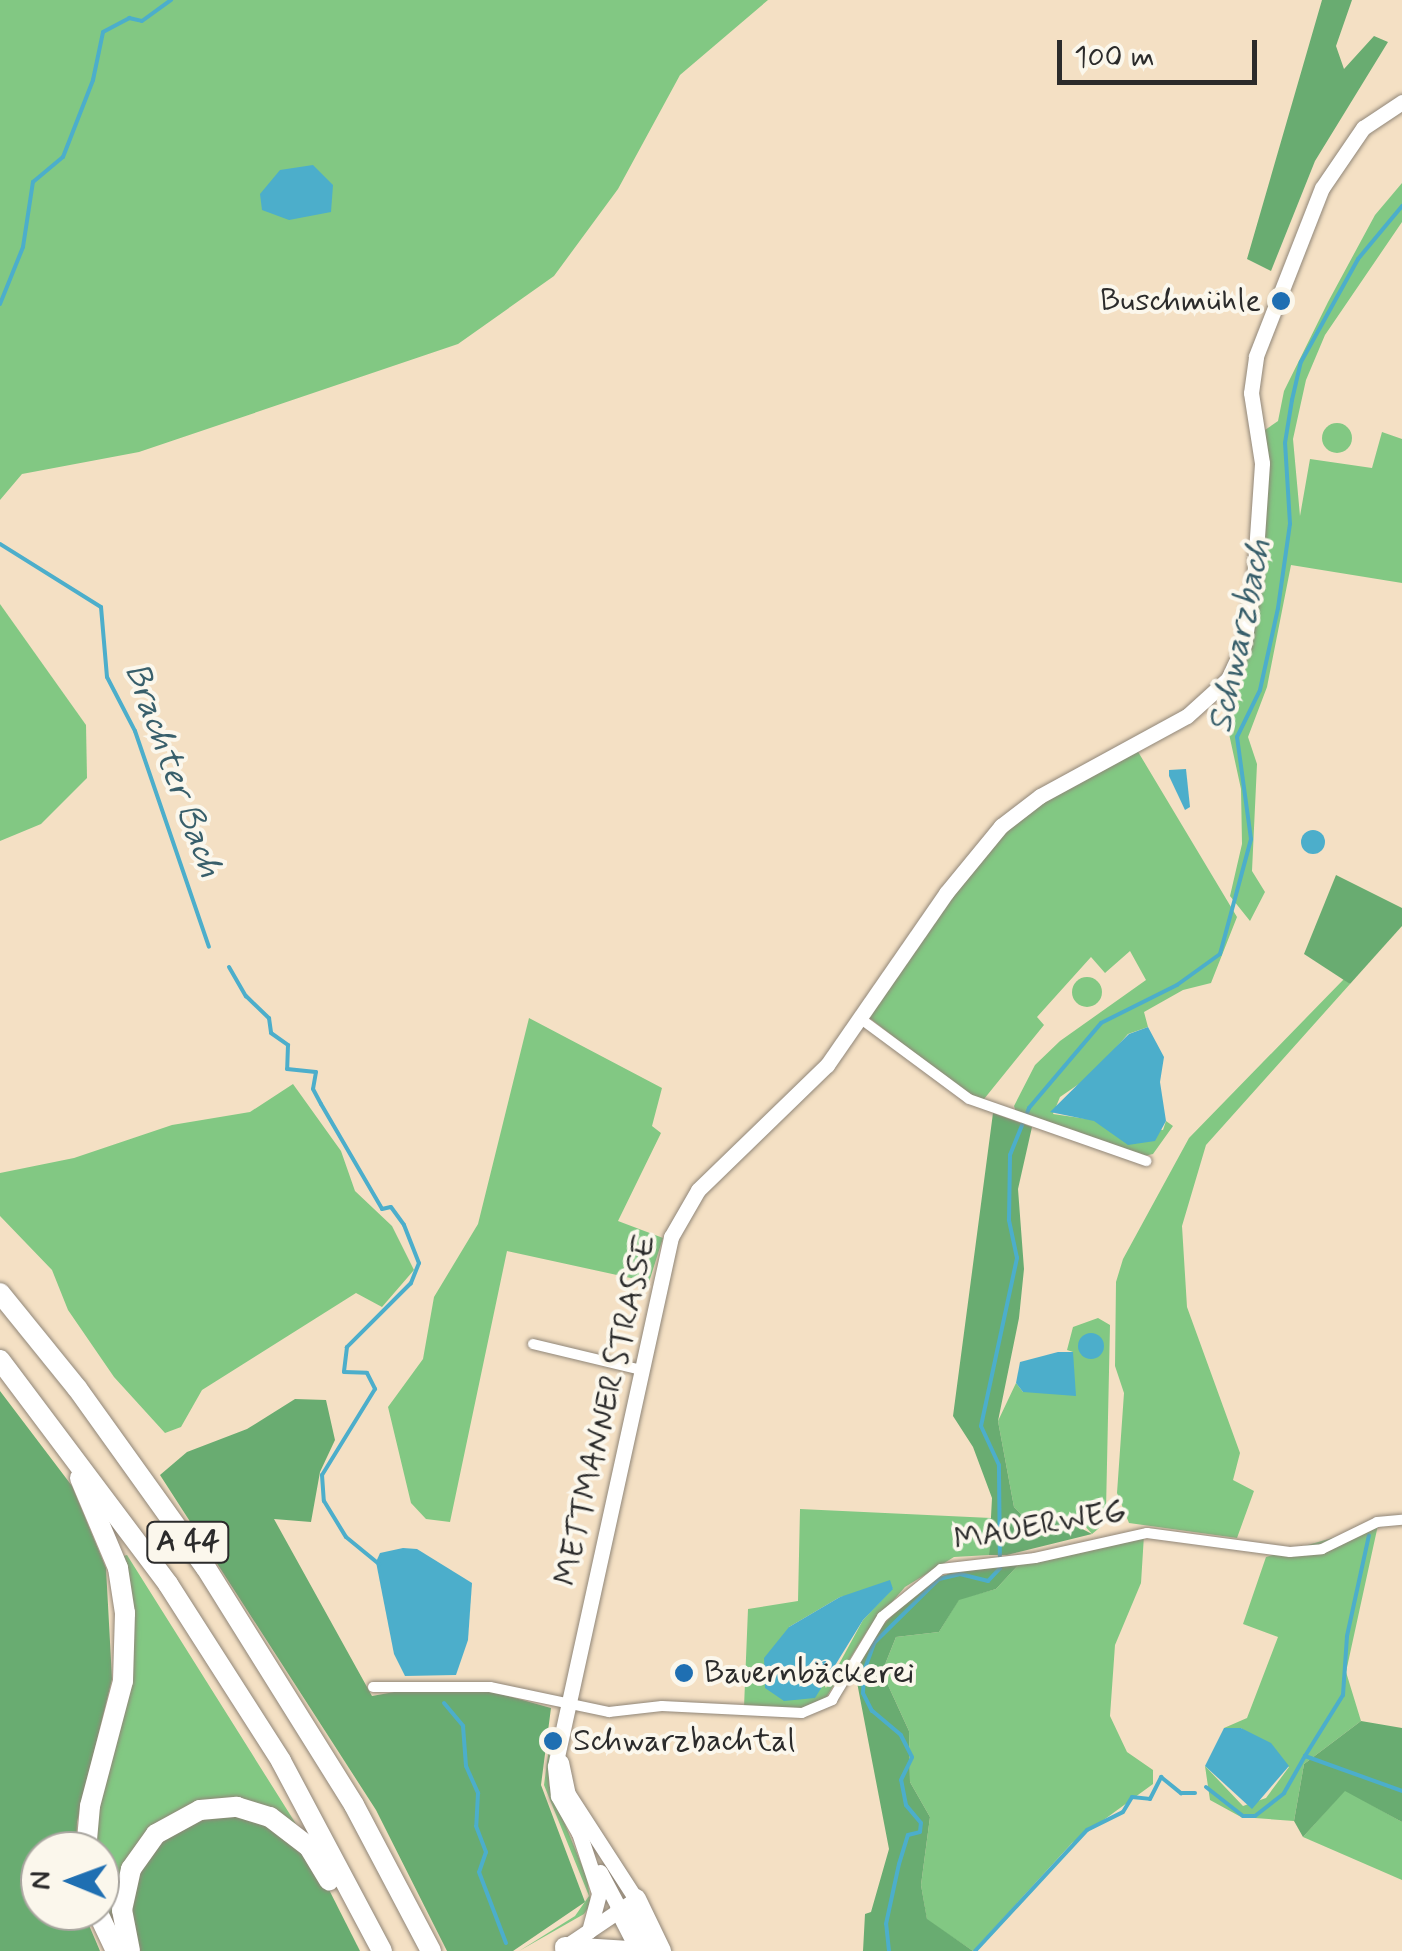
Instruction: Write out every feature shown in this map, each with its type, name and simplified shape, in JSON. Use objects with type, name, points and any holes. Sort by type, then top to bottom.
[{"type":"highway","name":"A 44","points":[[0,1294],[78,1388],[206,1568],[354,1805],[431,1951]]},
{"type":"highway","name":"A 44","points":[[0,1360],[168,1584],[281,1761],[382,1951]]},
{"type":"highway","points":[[54,1427],[102,1524],[126,1613],[123,1681],[90,1806],[88,1831]]},
{"type":"highway","points":[[130,1951],[123,1896],[137,1859],[170,1824],[219,1806],[270,1817],[298,1836],[320,1862],[368,1951]]},
{"type":"highway","points":[[628,1905],[642,1951]]},
{"type":"highway","points":[[628,1905],[661,1951]]},
{"type":"highway","points":[[562,1949],[630,1951]]},
{"type":"main road","name":"METTMANNER STRASSE","points":[[589,1931],[599,1893],[579,1833],[554,1782],[637,1369],[665,1254],[688,1206],[747,1138],[827,1065],[946,892],[1001,826],[1040,796],[1187,716],[1237,664],[1252,605],[1260,500],[1251,394],[1256,356],[1322,188],[1363,128],[1402,102]]},
{"type":"main road","name":"METTMANNER STRASSE","points":[[559,1748],[568,1794],[628,1905]]},
{"type":"main road","points":[[562,1949],[628,1905],[579,1833]]},
{"type":"street","points":[[861,1019],[947,1085],[1016,1119],[1146,1161]]},
{"type":"street","points":[[533,1344],[637,1369]]},
{"type":"street","name":"MAUERWEG","points":[[568,1706],[609,1712],[662,1706],[810,1711],[841,1690],[870,1632],[907,1592],[941,1569],[1147,1532],[1290,1552],[1322,1550],[1377,1522],[1402,1520]]},
{"type":"street","points":[[373,1687],[490,1688],[568,1706]]},
{"type":"green space","points":[[0,0],[768,0],[680,75],[618,189],[554,276],[458,344],[139,452],[22,474],[0,500]]},
{"type":"green space","points":[[1322,0],[1352,0],[1336,46],[1344,69],[1374,36],[1388,42],[1315,161],[1271,271],[1247,259]]},
{"type":"green space","points":[[1402,183],[1402,222],[1325,335],[1306,380],[1293,439],[1300,516],[1310,459],[1372,468],[1382,432],[1402,439],[1402,583],[1291,565],[1267,687],[1248,737],[1257,764],[1252,871],[1265,892],[1250,921],[1230,896],[1242,844],[1241,789],[1221,697],[1237,673],[1262,432],[1278,421],[1284,391],[1328,302],[1375,215]]},
{"type":"green space","points":[[1337,423],[1351,432],[1352,438],[1343,452],[1337,453],[1323,444],[1322,438],[1331,424]]},
{"type":"green space","points":[[0,604],[86,725],[87,778],[41,824],[0,841]]},
{"type":"green space","points":[[1137,750],[1237,917],[1211,983],[1183,990],[1144,1012],[1148,1027],[1128,1034],[1092,1075],[1060,1097],[1053,1114],[1163,1130],[1166,1121],[1173,1126],[1153,1154],[1140,1157],[1017,1116],[1014,1106],[1035,1065],[1060,1041],[1146,980],[1130,951],[1105,973],[1091,957],[1037,1017],[1044,1025],[980,1104],[867,1016],[990,843],[1043,799]]},
{"type":"green space","points":[[1336,875],[1402,908],[1402,926],[1350,984],[1304,954]]},
{"type":"green space","points":[[1087,977],[1101,986],[1102,992],[1093,1006],[1087,1007],[1073,998],[1072,992],[1081,978]]},
{"type":"green space","points":[[1344,979],[1350,984],[1206,1145],[1182,1226],[1187,1307],[1240,1453],[1233,1480],[1254,1491],[1237,1538],[1129,1523],[1117,1493],[1124,1393],[1115,1366],[1116,1282],[1123,1259],[1189,1138]]},
{"type":"green space","points":[[529,1018],[662,1088],[652,1126],[661,1133],[618,1221],[663,1238],[649,1282],[507,1251],[450,1522],[426,1519],[411,1503],[388,1407],[423,1359],[434,1297],[478,1224]]},
{"type":"green space","points":[[293,1084],[341,1151],[355,1191],[392,1226],[414,1270],[382,1307],[356,1293],[202,1390],[181,1427],[165,1433],[114,1377],[68,1310],[52,1270],[0,1216],[0,1173],[74,1158],[172,1125],[250,1112]]},
{"type":"green space","points":[[993,1113],[1032,1127],[1018,1189],[1024,1269],[1019,1318],[998,1421],[1014,1507],[1028,1521],[1061,1518],[1092,1534],[1007,1555],[989,1555],[992,1498],[973,1447],[953,1416]]},
{"type":"green space","points":[[1098,1318],[1110,1325],[1106,1510],[1104,1524],[1092,1534],[1084,1525],[1028,1521],[1014,1507],[998,1421],[1016,1383],[1023,1392],[1073,1352],[1067,1350],[1073,1327]]},
{"type":"green space","points":[[0,1391],[72,1486],[106,1568],[112,1679],[77,1831],[20,1831],[20,1931],[92,1931],[100,1951],[0,1951]]},
{"type":"green space","points":[[295,1399],[326,1400],[335,1440],[320,1472],[311,1522],[274,1519],[372,1696],[411,1689],[490,1691],[551,1708],[541,1785],[585,1902],[513,1951],[447,1951],[376,1810],[160,1475],[187,1452],[247,1429]]},
{"type":"green space","points":[[800,1509],[991,1518],[989,1555],[954,1557],[905,1587],[867,1631],[824,1701],[799,1710],[744,1707],[748,1609],[798,1601]],"holes":[[[893,1588],[863,1620],[826,1688],[789,1627],[840,1597]]]},
{"type":"green space","points":[[1378,1525],[1346,1672],[1361,1721],[1304,1764],[1294,1821],[1241,1817],[1210,1800],[1205,1766],[1243,1806],[1266,1798],[1289,1767],[1241,1728],[1224,1728],[1247,1718],[1278,1637],[1243,1624],[1266,1557]]},
{"type":"green space","points":[[1144,1535],[1141,1583],[1115,1645],[1110,1716],[1127,1752],[1153,1770],[1153,1784],[1072,1843],[973,1951],[927,1920],[921,1885],[930,1817],[910,1782],[909,1731],[882,1672],[896,1637],[939,1632],[959,1599],[996,1589],[1020,1563]]},
{"type":"green space","points":[[127,1555],[296,1824],[278,1813],[119,1932],[120,1831],[94,1831],[122,1712],[120,1557]]},
{"type":"green space","points":[[1020,1563],[996,1589],[959,1600],[939,1632],[896,1637],[882,1672],[909,1731],[910,1782],[930,1817],[921,1885],[927,1919],[973,1951],[863,1951],[865,1914],[871,1912],[889,1849],[855,1672],[873,1635],[925,1582],[968,1567]]},
{"type":"green space","points":[[1361,1721],[1402,1728],[1402,1822],[1345,1791],[1303,1837],[1294,1821],[1304,1764]]},
{"type":"green space","points":[[550,1741],[549,1785],[587,1878],[591,1904],[584,1914],[519,1951],[575,1916],[589,1896],[544,1785]]},
{"type":"green space","points":[[1345,1790],[1402,1822],[1402,1880],[1303,1837]]},
{"type":"green space","points":[[209,1815],[256,1817],[315,1862],[360,1951],[135,1951],[128,1921],[137,1870],[153,1846]]},
{"type":"water","points":[[313,165],[333,185],[331,212],[289,220],[262,210],[260,194],[280,170]]},
{"type":"water","points":[[1186,769],[1190,807],[1185,810],[1169,770]]},
{"type":"water","points":[[1313,830],[1325,842],[1313,854],[1301,842]]},
{"type":"water","points":[[1148,1027],[1164,1057],[1160,1082],[1166,1121],[1155,1141],[1128,1145],[1094,1121],[1050,1112],[1129,1034]]},
{"type":"water","points":[[1091,1333],[1100,1337],[1104,1346],[1100,1355],[1091,1359],[1082,1355],[1078,1346],[1082,1337]]},
{"type":"water","points":[[1073,1352],[1076,1396],[1023,1392],[1016,1383],[1020,1362]]},
{"type":"water","points":[[417,1549],[472,1583],[468,1640],[456,1675],[405,1676],[394,1654],[376,1562],[380,1553]]},
{"type":"water","points":[[890,1580],[893,1589],[863,1620],[815,1698],[784,1701],[765,1688],[764,1658],[789,1627],[840,1597]]},
{"type":"water","points":[[1224,1728],[1241,1728],[1271,1743],[1289,1766],[1252,1809],[1205,1766]]},
{"type":"waterway","points":[[0,304],[23,247],[33,182],[63,157],[93,80],[103,32],[129,18],[142,21],[171,0]]},
{"type":"waterway","name":"Schwarzbach","points":[[889,1951],[886,1924],[899,1864],[908,1835],[920,1832],[921,1823],[906,1805],[901,1780],[912,1757],[901,1735],[872,1711],[863,1693],[864,1671],[874,1643],[939,1579],[960,1574],[988,1581],[1000,1568],[999,1465],[981,1426],[1017,1258],[1009,1220],[1010,1155],[1029,1108],[1101,1023],[1177,985],[1220,954],[1251,839],[1237,737],[1260,690],[1278,608],[1290,524],[1285,443],[1301,362],[1358,259],[1402,206]]},
{"type":"waterway","name":"Brachter Bach","points":[[0,544],[101,607],[107,677],[135,731],[209,947]]},
{"type":"waterway","name":"Brachter Bach","points":[[229,967],[246,996],[269,1018],[271,1033],[288,1045],[287,1069],[316,1072],[313,1089],[321,1104],[382,1209],[391,1207],[404,1225],[419,1263],[411,1283],[347,1347],[344,1372],[367,1373],[375,1389],[322,1475],[324,1501],[346,1537],[379,1564]]},
{"type":"waterway","points":[[1305,1756],[1343,1695],[1347,1636],[1369,1535]]},
{"type":"waterway","name":"Brachter Bach","points":[[444,1703],[463,1726],[466,1766],[478,1793],[476,1826],[486,1852],[479,1872],[506,1943]]},
{"type":"waterway","points":[[1206,1787],[1243,1816],[1255,1816],[1284,1793],[1305,1756],[1402,1791]]},
{"type":"waterway","points":[[975,1951],[1087,1830],[1123,1812],[1132,1797],[1150,1799],[1161,1777],[1181,1793],[1195,1793]]},
{"type":"place","name":"Buschmühle","points":[[1281,301]]},
{"type":"place","name":"Bauernbäckerei","points":[[684,1673]]},
{"type":"place","name":"Schwarzbachtal","points":[[553,1741]]}]
